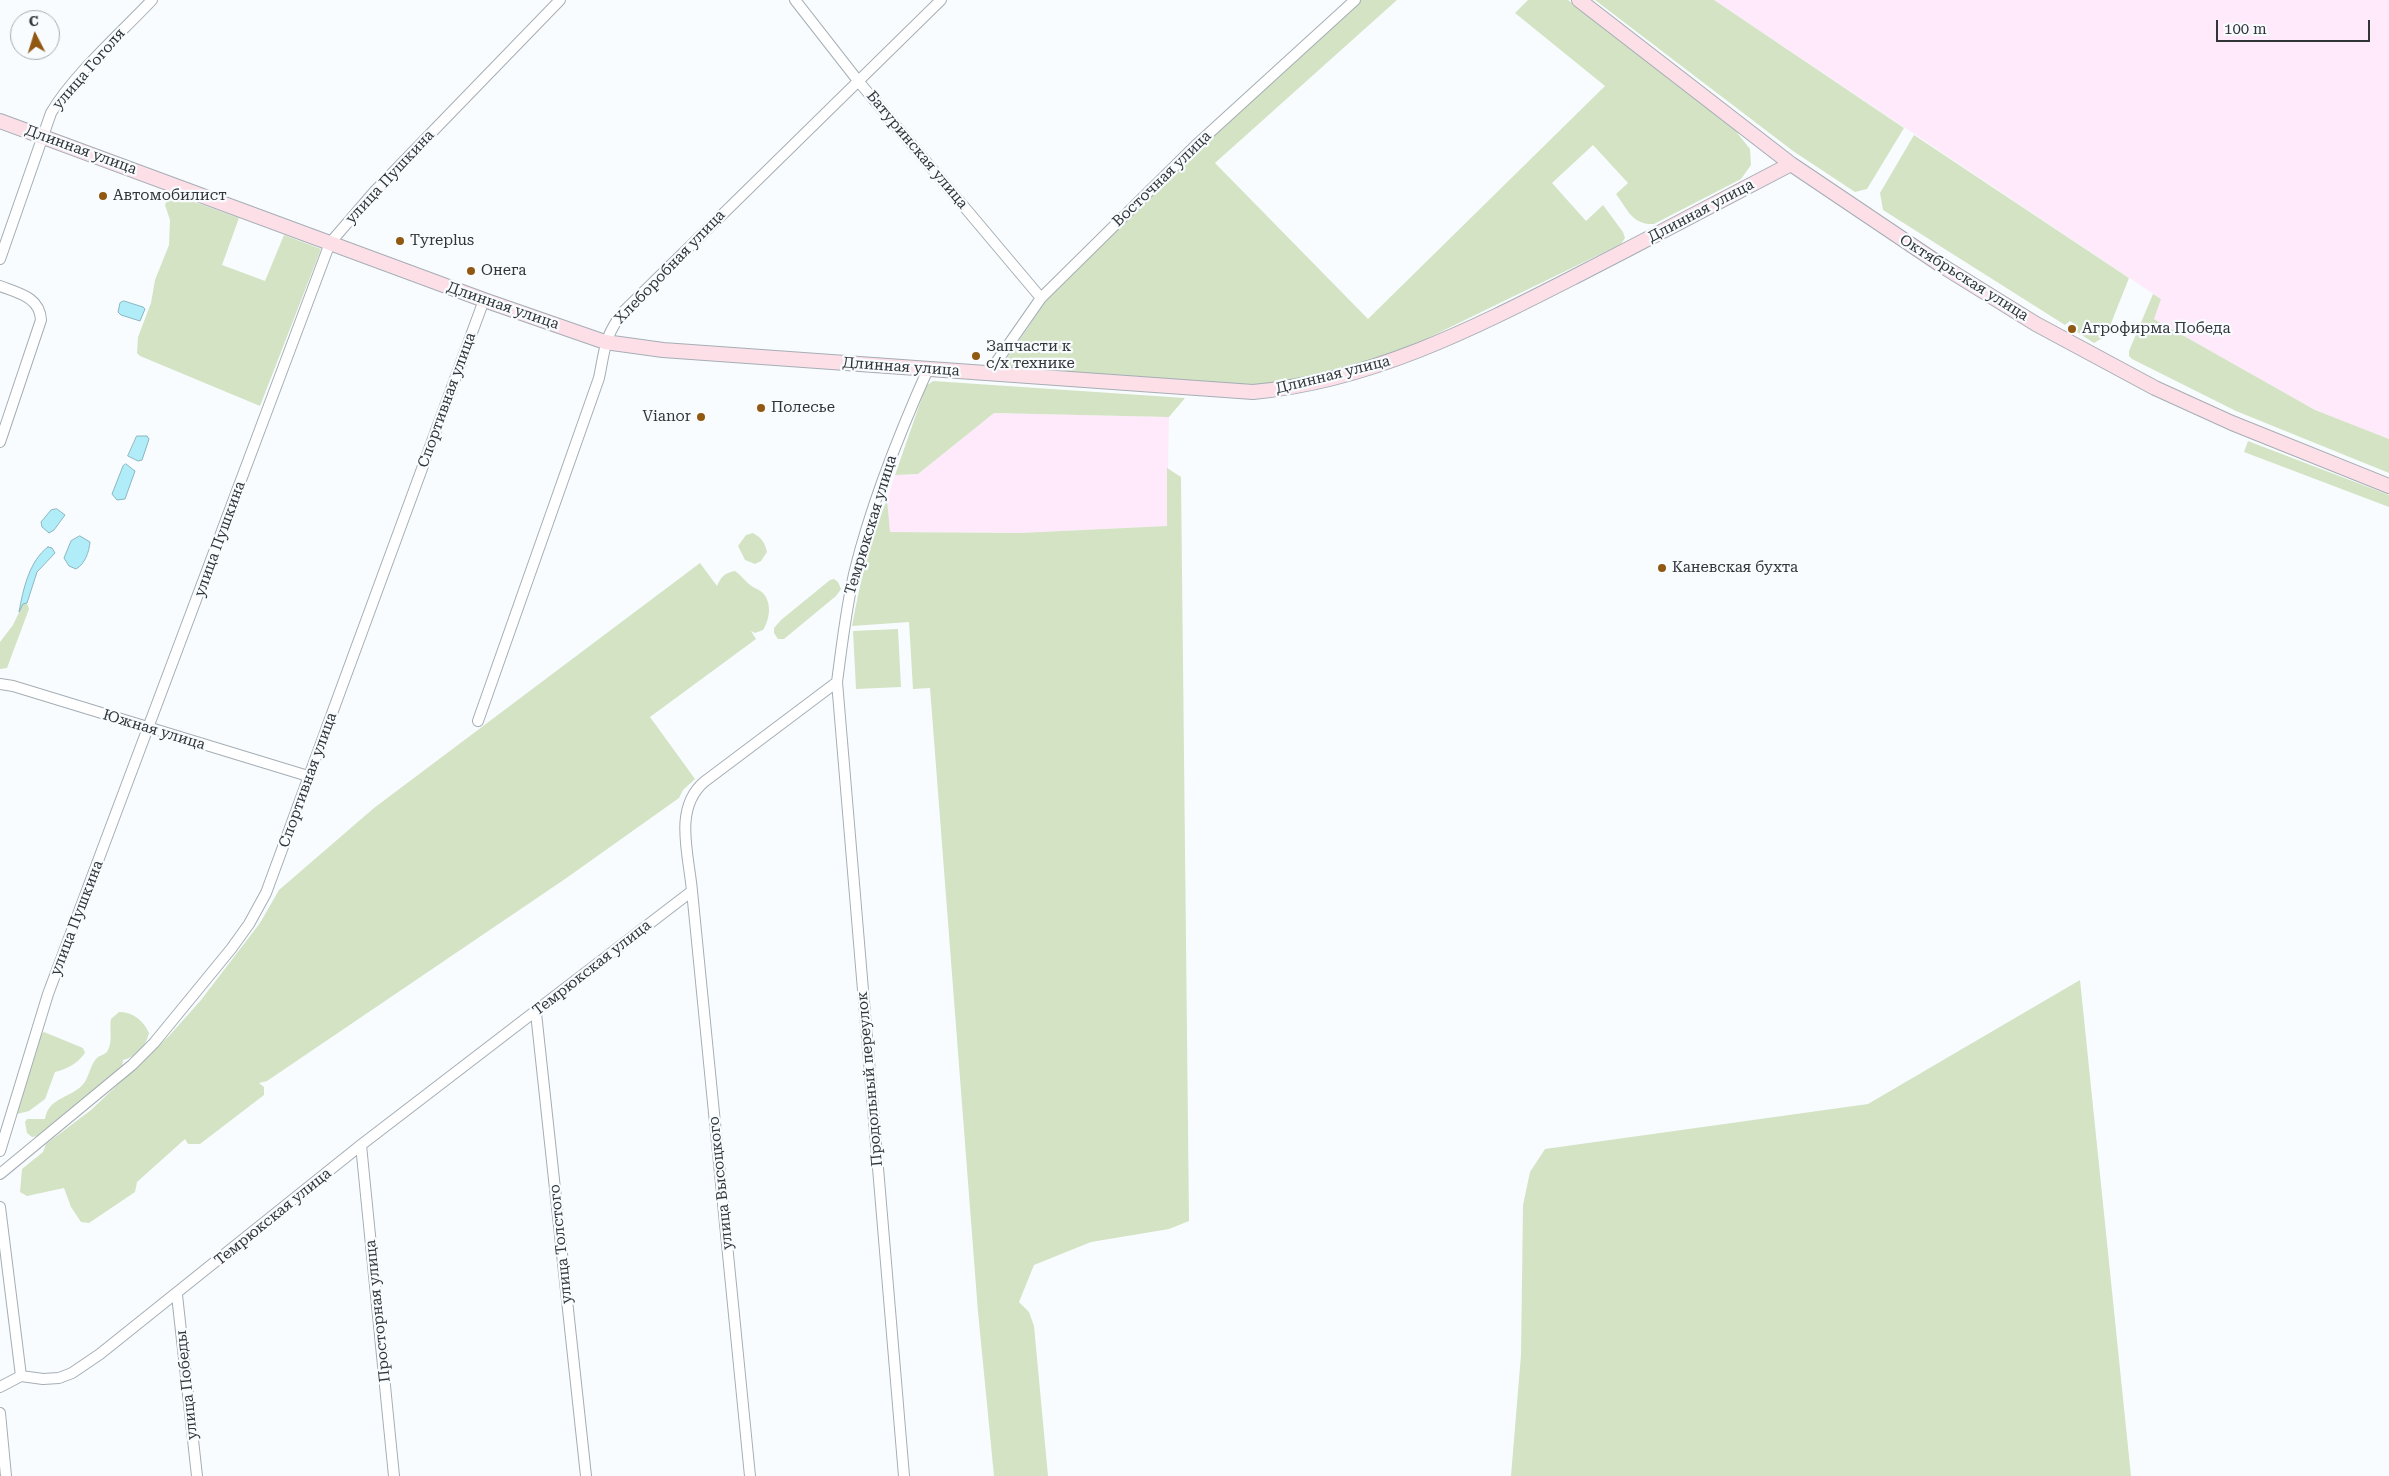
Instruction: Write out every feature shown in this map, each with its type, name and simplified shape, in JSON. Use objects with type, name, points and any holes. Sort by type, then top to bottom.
[{"type":"street","name":"улица Гоголя","points":[[0,259],[51,113],[58,102],[152,0]]},
{"type":"street","name":"улица Пушкина","points":[[0,1151],[48,994],[330,243],[374,192],[560,0]]},
{"type":"street","name":"Батуринская улица","points":[[795,0],[859,82],[1041,298]]},
{"type":"street","name":"Хлеборобная улица","points":[[478,721],[599,378],[605,342],[624,311],[941,0]]},
{"type":"street","name":"Восточная улица","points":[[988,374],[1041,298],[1195,146],[1355,0]]},
{"type":"street","name":"Октябрьская улица","points":[[1579,0],[1791,164],[1944,267],[2036,324],[2113,367],[2232,423],[2389,486]]},
{"type":"street","name":"Длинная улица","points":[[0,121],[484,300],[605,342],[663,350],[1253,392],[1312,384],[1358,373],[1423,350],[1528,300],[1791,164]]},
{"type":"street","points":[[0,286],[29,297],[41,315],[41,326],[0,442]]},
{"type":"street","name":"Спортивная улица","points":[[0,1174],[132,1065],[177,1016],[249,924],[266,893],[484,300]]},
{"type":"street","name":"Темрюкская улица","points":[[837,682],[848,601],[856,568],[895,447],[928,370]]},
{"type":"street","points":[[692,891],[685,818],[691,795],[704,782],[837,682]]},
{"type":"street","name":"Продольный переулок","points":[[837,682],[904,1476]]},
{"type":"street","name":"Южная улица","points":[[0,684],[13,686],[308,776]]},
{"type":"street","name":"Темрюкская улица","points":[[21,1376],[43,1380],[59,1378],[72,1373],[100,1354],[361,1145],[692,891]]},
{"type":"street","name":"улица Высоцкого","points":[[692,891],[750,1476]]},
{"type":"street","name":"улица Толстого","points":[[536,1012],[586,1476]]},
{"type":"street","name":"Просторная улица","points":[[361,1145],[394,1476]]},
{"type":"street","points":[[0,1208],[21,1376],[0,1387]]},
{"type":"street","name":"улица Победы","points":[[177,1294],[197,1476]]},
{"type":"street","points":[[0,1413],[6,1476]]},
{"type":"shaded area","points":[[1714,0],[2389,0],[2389,439],[2315,410],[2154,319],[2161,299]]},
{"type":"shaded area","points":[[994,413],[1169,417],[1167,526],[1020,533],[890,532],[887,499],[895,475],[918,474]]},
{"type":"green space","points":[[1359,0],[1397,0],[1215,163],[1368,319],[1605,86],[1515,13],[1528,0],[1568,0],[1735,130],[1750,149],[1751,165],[1741,179],[1654,224],[1647,224],[1635,219],[1627,211],[1616,194],[1628,183],[1593,145],[1552,183],[1586,221],[1603,205],[1623,232],[1625,238],[1621,244],[1428,338],[1381,357],[1280,384],[1257,385],[1020,373],[1012,370],[1007,358],[1048,298],[1198,149]]},
{"type":"green space","points":[[1595,0],[1714,0],[1904,128],[1867,189],[1855,192],[1793,151]]},
{"type":"green space","points":[[1914,135],[2129,278],[2106,336],[2094,343],[2077,332],[2078,326],[2070,321],[2065,325],[1883,210],[1880,193]]},
{"type":"green space","points":[[175,195],[239,218],[222,265],[265,281],[284,235],[321,249],[260,406],[140,356],[137,353],[138,337],[151,303],[155,280],[169,245],[170,220],[165,205],[167,200]]},
{"type":"green space","points":[[2153,294],[2161,299],[2154,319],[2315,410],[2389,439],[2389,473],[2236,411],[2132,359],[2129,356],[2129,351]]},
{"type":"green space","points":[[933,381],[1185,398],[1169,417],[994,413],[918,474],[895,475],[926,386]]},
{"type":"green space","points":[[2248,441],[2389,495],[2389,507],[2244,452]]},
{"type":"green space","points":[[1167,468],[1181,477],[1189,1221],[1169,1229],[1091,1242],[1034,1265],[1019,1302],[1029,1312],[1034,1326],[1048,1476],[994,1476],[978,1312],[930,688],[913,689],[909,622],[852,626],[866,562],[875,530],[887,499],[890,532],[1020,533],[1167,526]]},
{"type":"green space","points":[[753,533],[763,541],[767,552],[761,561],[755,564],[745,560],[738,546],[746,535]]},
{"type":"green space","points":[[700,563],[717,586],[723,576],[735,571],[763,593],[768,601],[769,611],[763,630],[755,633],[751,631],[756,639],[650,717],[695,779],[683,790],[679,798],[565,879],[267,1081],[259,1083],[264,1087],[264,1095],[200,1144],[188,1144],[185,1139],[137,1182],[135,1192],[89,1223],[81,1222],[71,1207],[64,1188],[27,1196],[20,1192],[22,1169],[43,1152],[46,1144],[91,1110],[169,1036],[201,1000],[260,923],[279,890],[374,808]]},
{"type":"green space","points":[[834,579],[838,582],[841,589],[836,596],[784,639],[778,639],[774,633],[774,628],[781,620],[830,580]]},
{"type":"green space","points":[[27,603],[29,609],[7,668],[0,669],[0,642],[13,625],[23,604]]},
{"type":"green space","points":[[898,629],[901,687],[856,689],[853,631]]},
{"type":"green space","points":[[2080,980],[2131,1476],[1511,1476],[1521,1355],[1523,1205],[1530,1172],[1545,1149],[1868,1104]]},
{"type":"green space","points":[[119,1012],[129,1013],[144,1024],[149,1033],[146,1042],[137,1054],[123,1060],[122,1069],[38,1136],[32,1137],[27,1133],[25,1122],[27,1119],[45,1119],[49,1108],[53,1104],[82,1086],[96,1059],[108,1050],[111,1019]]},
{"type":"green space","points":[[44,1032],[83,1048],[85,1053],[72,1066],[55,1072],[45,1099],[29,1111],[17,1114],[16,1109],[37,1036]]},
{"type":"water","points":[[124,301],[145,309],[140,321],[121,315],[118,312],[120,303]]},
{"type":"water","points":[[137,436],[147,436],[149,439],[142,460],[138,461],[128,456]]},
{"type":"water","points":[[126,464],[135,471],[125,499],[117,500],[112,494],[123,466]]},
{"type":"water","points":[[57,509],[65,515],[54,530],[49,533],[42,527],[41,522],[51,510]]},
{"type":"water","points":[[80,536],[90,542],[86,557],[76,569],[69,566],[64,558],[71,541]]},
{"type":"water","points":[[48,547],[52,548],[55,553],[37,572],[27,603],[23,604],[19,612],[28,576],[36,560]]},
{"type":"place","name":"Автомобилист","points":[[103,196]]},
{"type":"place","name":"Tyreplus","points":[[400,241]]},
{"type":"place","name":"Онега","points":[[471,271]]},
{"type":"place","name":"Агрофирма Победа","points":[[2072,329]]},
{"type":"place","name":"Запчасти к с/х технике","points":[[976,356]]},
{"type":"place","name":"Полесье","points":[[761,408]]},
{"type":"place","name":"Vianor","points":[[701,417]]},
{"type":"place","name":"Каневская бухта","points":[[1662,568]]}]
